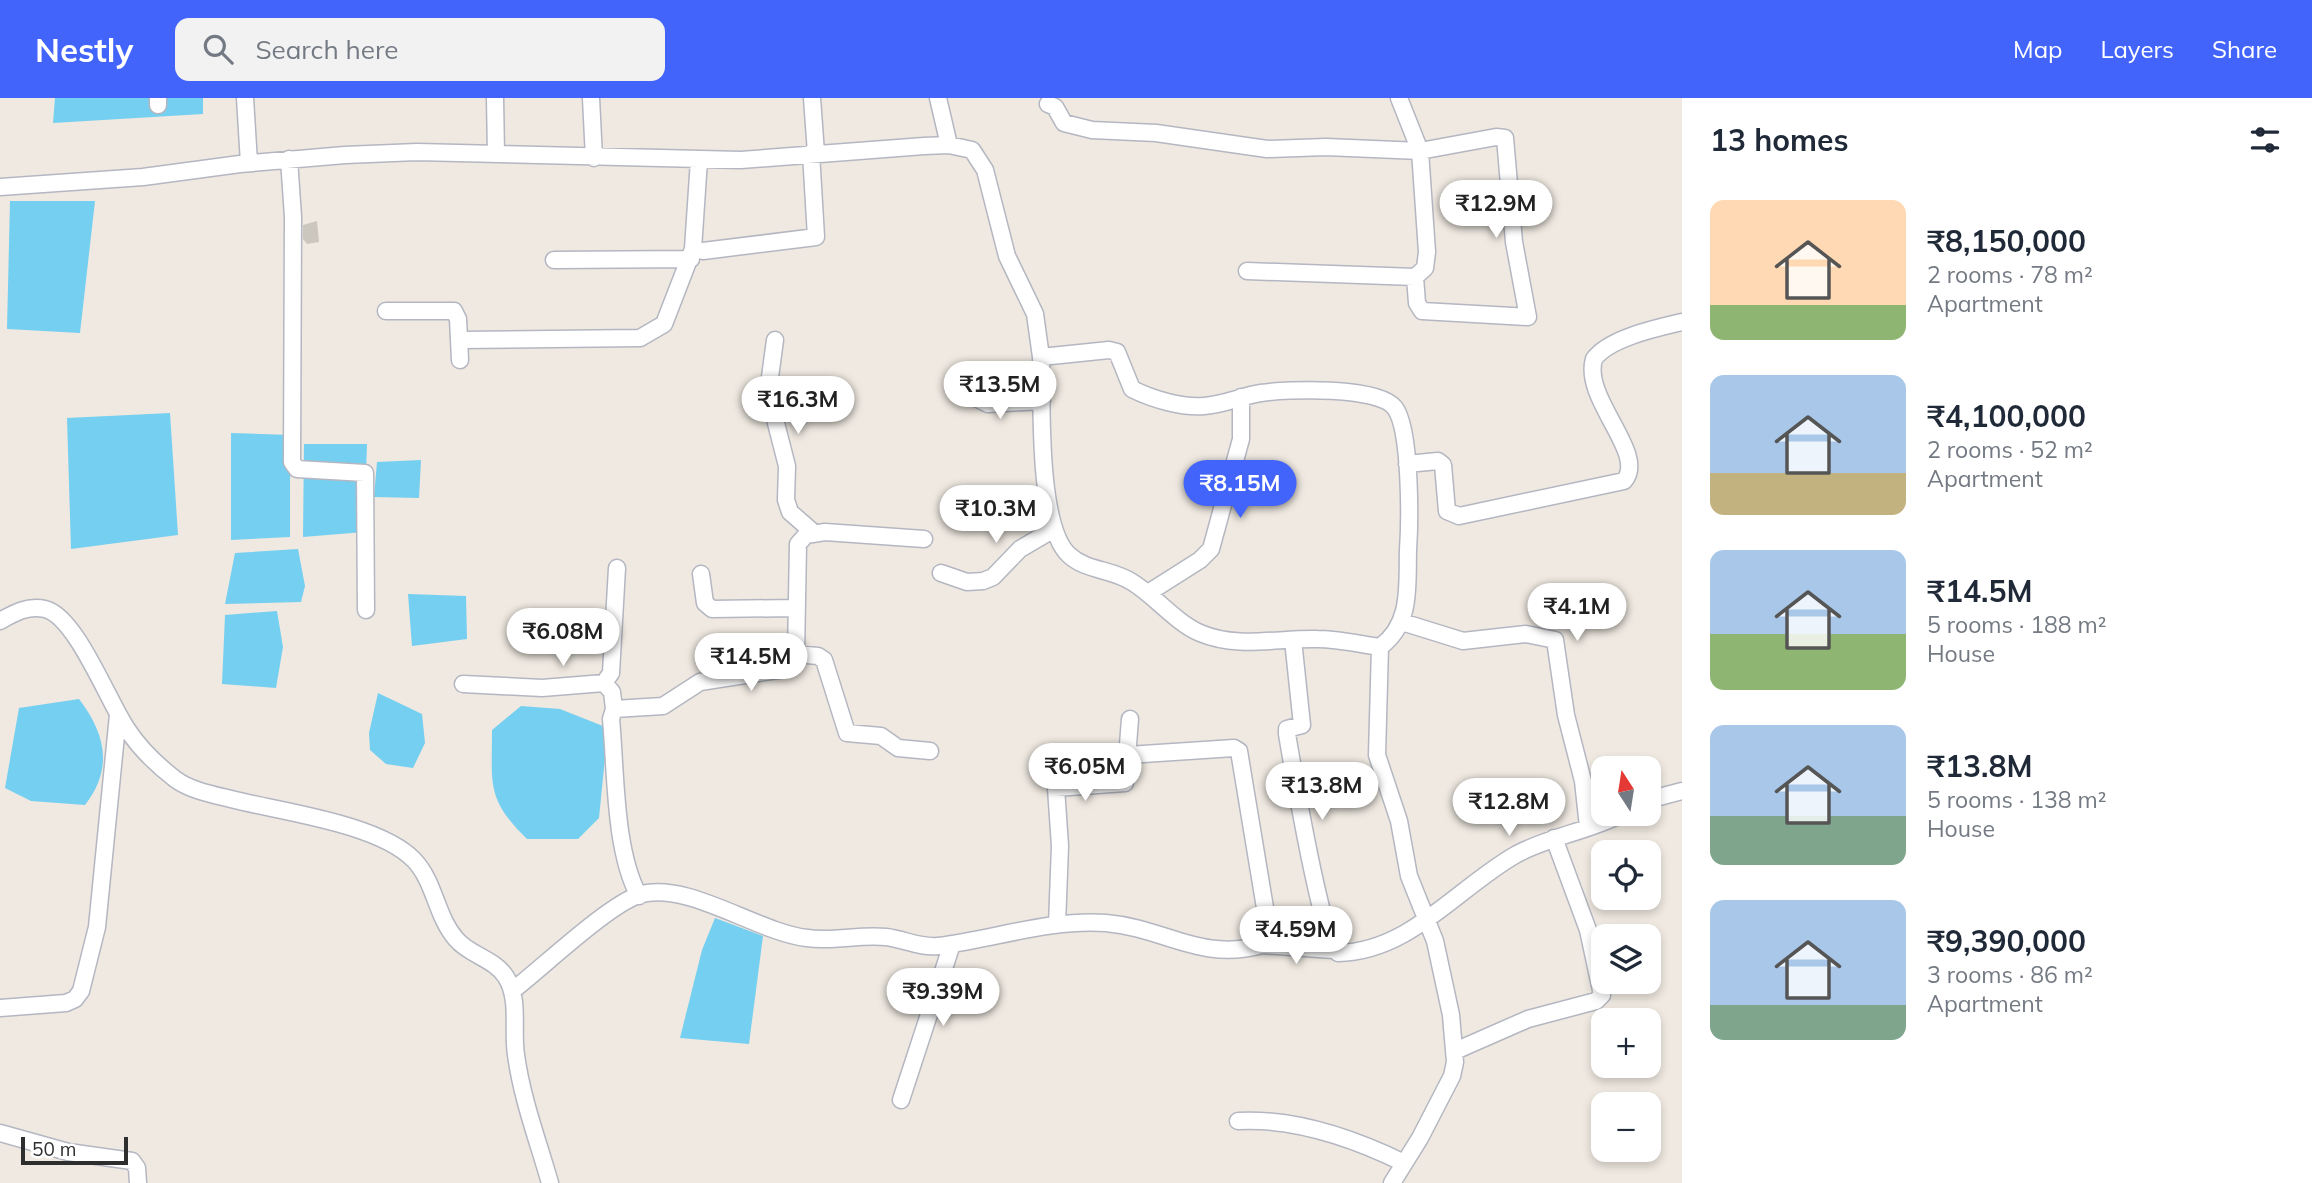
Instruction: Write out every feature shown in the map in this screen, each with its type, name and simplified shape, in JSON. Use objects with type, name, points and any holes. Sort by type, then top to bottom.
[{"type":"street","points":[[245,98],[249,163]]},
{"type":"street","points":[[495,98],[496,154]]},
{"type":"street","points":[[592,98],[594,158]]},
{"type":"street","points":[[554,260],[692,254],[816,237],[812,98]]},
{"type":"street","points":[[938,98],[949,145]]},
{"type":"street","points":[[1247,271],[1415,277],[1425,268],[1427,252],[1420,150],[1399,98]]},
{"type":"street","points":[[1048,104],[1055,107],[1064,122],[1092,131],[1156,132],[1267,149],[1326,147],[1420,150],[1496,137],[1505,138],[1514,242],[1529,314],[1522,318],[1422,311],[1417,303],[1415,277]]},
{"type":"street","points":[[0,187],[143,177],[289,159],[417,152],[699,160],[949,145],[972,150],[980,159],[1007,256],[1035,314],[1041,357],[1046,483],[1054,529],[1067,554],[1078,562],[1122,576],[1197,632],[1216,638],[1232,642],[1319,639],[1380,647],[1395,636],[1402,622],[1409,544],[1407,464],[1397,410],[1383,398],[1310,389],[1241,397],[1201,407],[1132,389],[1121,356],[1108,350],[1041,357]]},
{"type":"street","points":[[289,159],[293,217],[292,463],[297,469],[365,473],[366,610]]},
{"type":"street","points":[[460,340],[640,338],[664,324],[692,254],[699,160]]},
{"type":"street","points":[[386,312],[454,312],[458,319],[460,360]]},
{"type":"street","points":[[1407,464],[1438,460],[1443,465],[1447,511],[1459,516],[1624,481],[1630,474],[1632,463],[1605,413],[1592,371],[1594,359],[1604,350],[1631,337],[1682,322]]},
{"type":"street","points":[[775,340],[768,392],[787,466],[786,500],[790,512],[814,533]]},
{"type":"street","points":[[970,395],[988,404],[1042,401]]},
{"type":"street","points":[[1148,593],[1200,560],[1211,549],[1241,439],[1241,397]]},
{"type":"street","points":[[941,573],[967,582],[983,581],[993,577],[1020,549],[1054,529]]},
{"type":"street","points":[[614,709],[663,706],[701,682],[784,669],[796,654],[800,539],[814,533],[924,539]]},
{"type":"street","points":[[604,683],[611,673],[617,568]]},
{"type":"street","points":[[701,574],[705,603],[712,609],[796,608]]},
{"type":"street","points":[[0,621],[30,608],[46,609],[58,615],[139,746],[178,781],[217,796],[356,828],[399,848],[415,861],[429,882],[446,927],[458,942],[496,966],[505,975],[512,991],[516,1055],[550,1183]]},
{"type":"street","points":[[1402,622],[1463,641],[1526,635],[1555,640],[1566,715],[1583,781],[1588,827]]},
{"type":"street","points":[[1293,640],[1302,725],[1287,729],[1287,734],[1316,883],[1333,950]]},
{"type":"street","points":[[1380,647],[1377,755],[1399,821],[1409,876],[1426,918],[1446,984],[1455,1051],[1452,1076],[1392,1183]]},
{"type":"street","points":[[796,654],[818,656],[824,660],[848,733],[881,736],[898,748],[930,751]]},
{"type":"street","points":[[463,684],[542,688],[604,683]]},
{"type":"street","points":[[604,683],[612,692],[614,709],[611,719],[623,845],[627,867],[639,895]]},
{"type":"street","points":[[0,1009],[66,1003],[75,999],[80,991],[97,927],[118,715]]},
{"type":"street","points":[[1058,925],[1060,846],[1056,788],[1125,783],[1130,719]]},
{"type":"street","points":[[1128,755],[1188,749],[1234,748],[1239,751],[1269,932],[1262,945]]},
{"type":"street","points":[[1661,796],[1682,790]]},
{"type":"street","points":[[512,991],[625,902],[639,895],[674,894],[774,931],[829,940],[872,936],[924,947],[1058,925],[1129,926],[1209,951],[1262,945],[1347,953],[1381,947],[1517,855],[1554,838],[1591,826]]},
{"type":"street","points":[[1455,1051],[1528,1018],[1596,1001],[1602,995],[1588,930],[1554,838]]},
{"type":"street","points":[[901,1100],[952,944]]},
{"type":"street","points":[[1238,1121],[1286,1123],[1379,1151],[1405,1163]]},
{"type":"street","points":[[0,1133],[76,1154],[132,1161],[138,1183]]},
{"type":"water","points":[[55,98],[203,98],[203,114],[53,123]]},
{"type":"water","points":[[10,201],[95,201],[80,333],[7,329]]},
{"type":"water","points":[[170,413],[178,535],[71,549],[67,418]]},
{"type":"water","points":[[231,433],[290,435],[290,537],[231,540]]},
{"type":"water","points":[[304,444],[367,444],[364,532],[303,537]]},
{"type":"water","points":[[421,460],[419,498],[374,497],[377,462]]},
{"type":"water","points":[[298,549],[305,586],[301,602],[225,604],[235,553]]},
{"type":"water","points":[[408,594],[466,596],[467,639],[412,646]]},
{"type":"water","points":[[277,611],[283,647],[276,688],[222,684],[225,615]]},
{"type":"water","points":[[378,693],[422,714],[425,743],[413,768],[386,764],[370,750],[369,733]]},
{"type":"water","points":[[79,699],[95,725],[103,751],[100,778],[85,805],[31,801],[5,788],[19,708]]},
{"type":"water","points":[[521,706],[560,709],[608,728],[599,818],[578,839],[527,839],[504,813],[498,801],[492,778],[492,730]]},
{"type":"water","points":[[715,918],[763,936],[749,1044],[680,1038],[702,950]]},
{"type":"building","points":[[317,221],[319,242],[307,244],[303,239],[303,225]]}]
